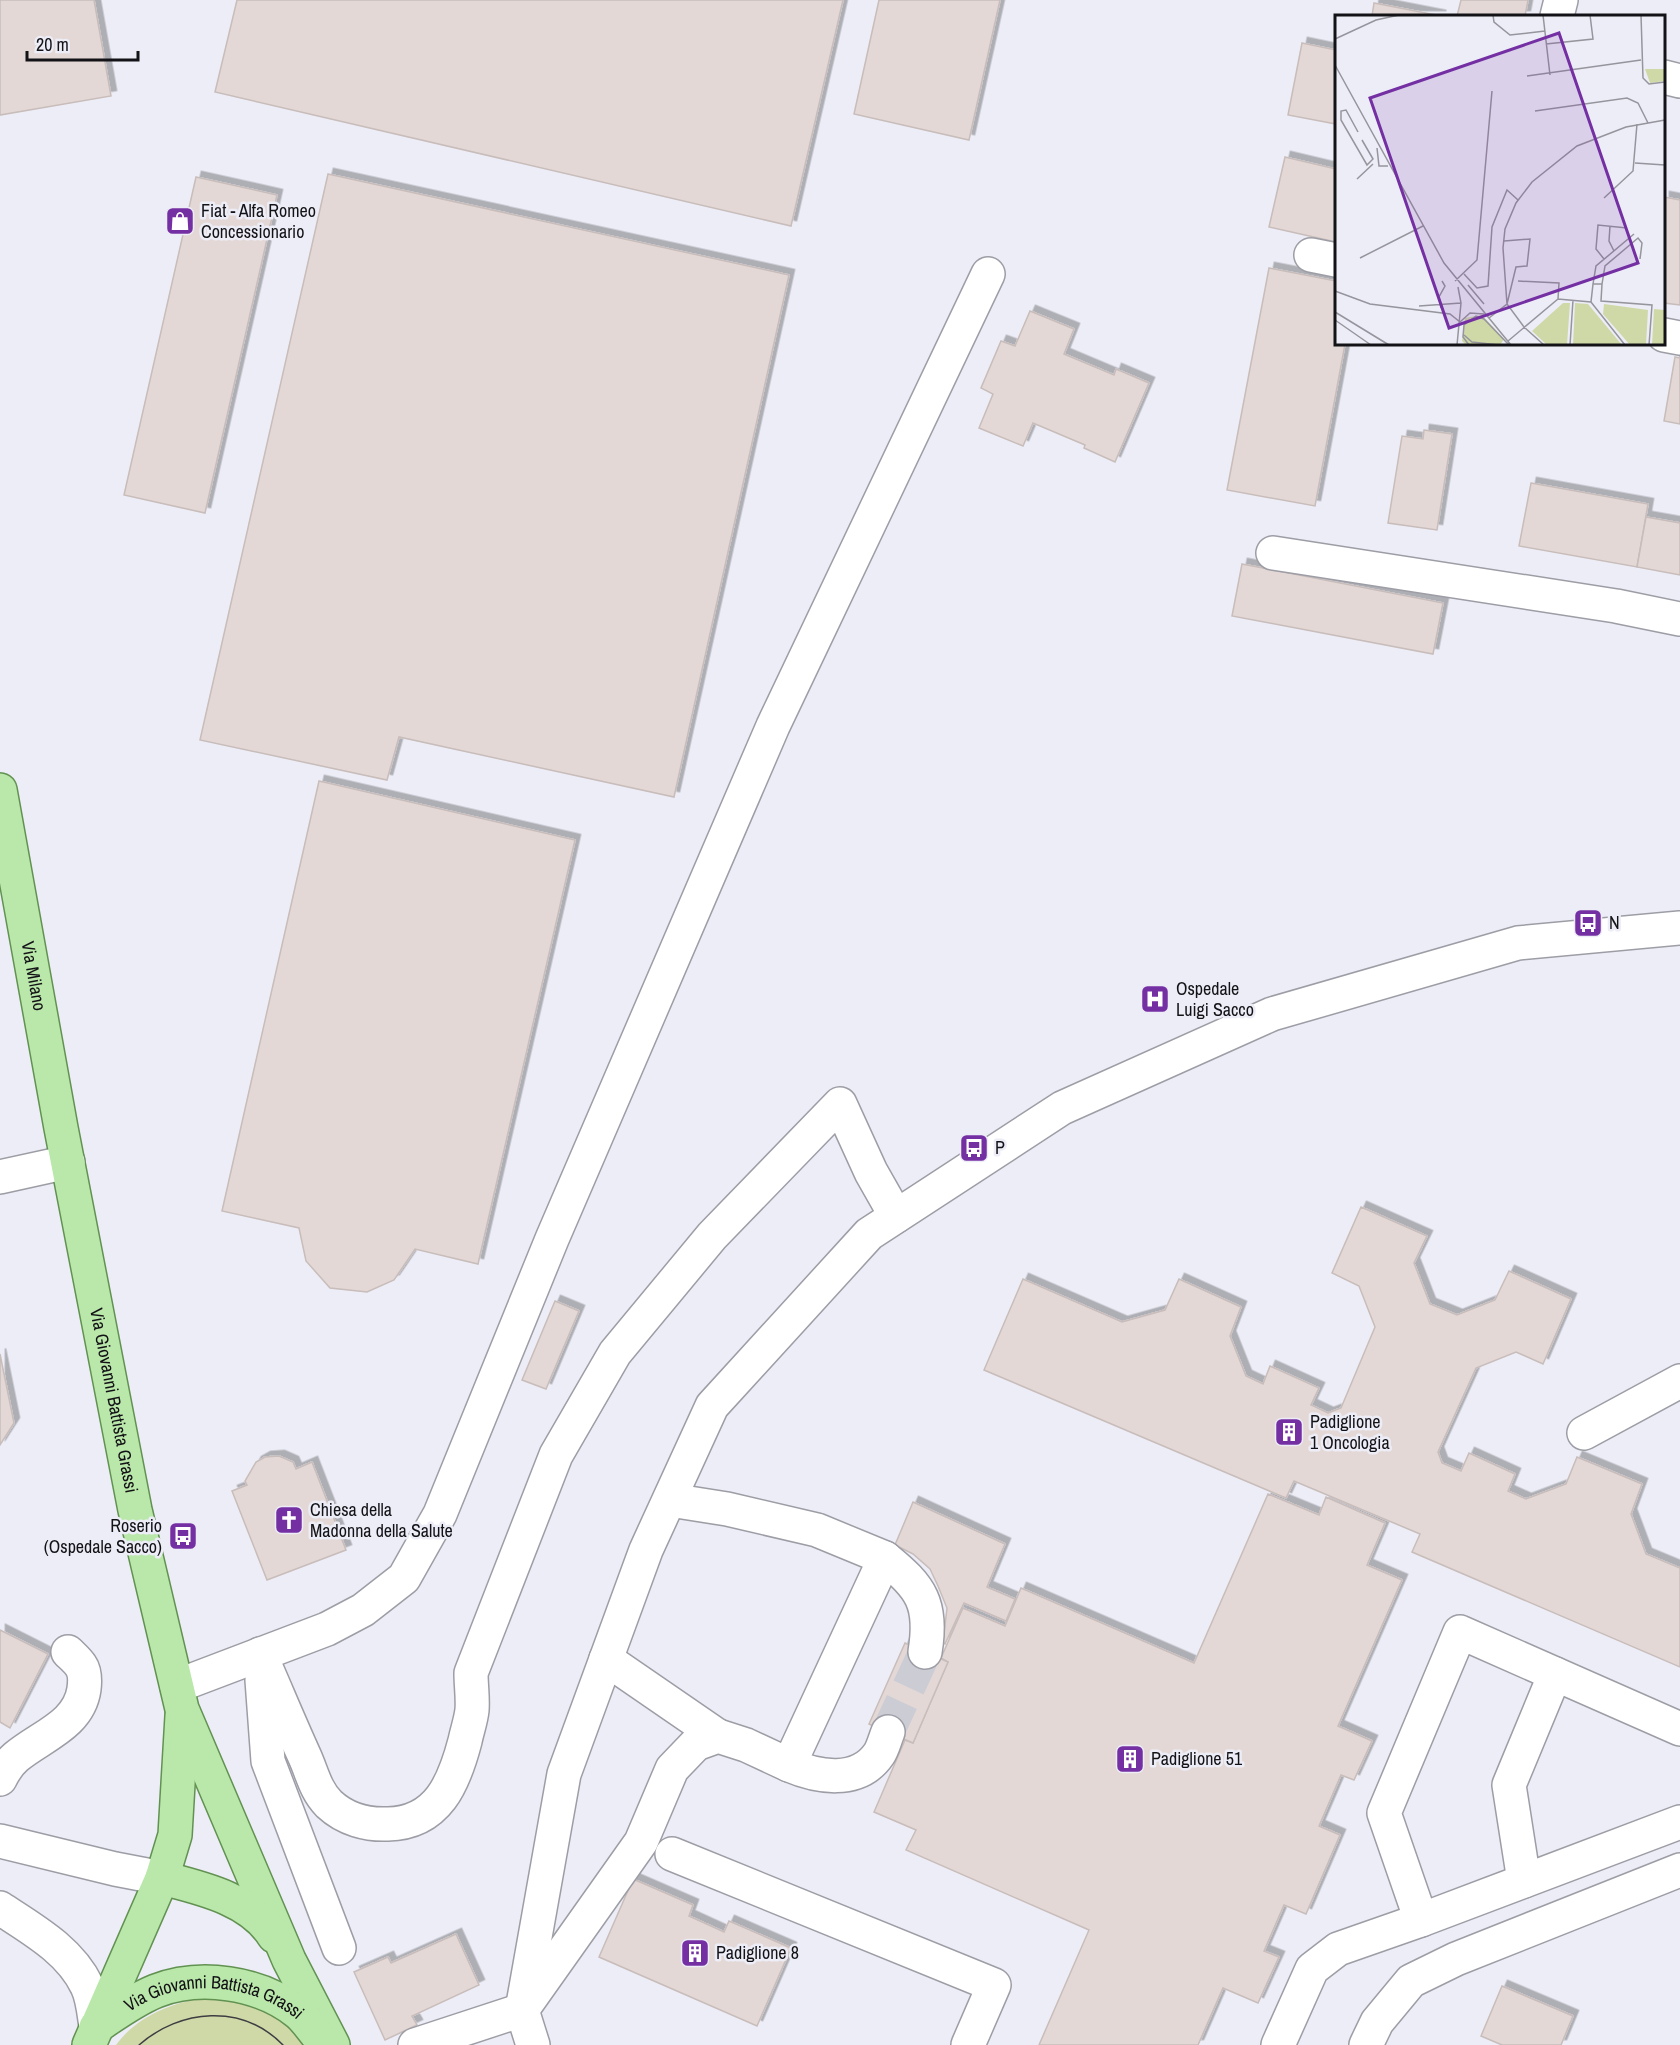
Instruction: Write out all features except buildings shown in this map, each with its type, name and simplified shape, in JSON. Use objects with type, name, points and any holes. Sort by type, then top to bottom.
[{"type":"main road","name":"Via Milano","points":[[0,790],[68,1162]]},
{"type":"main road","name":"Via Giovanni Battista Grassi","points":[[68,1162],[135,1510],[180,1697],[289,1960],[333,2045]]},
{"type":"main road","name":"Via Giovanni Battista Grassi","points":[[92,2036],[162,1878],[175,1835],[180,1697]]},
{"type":"main road","name":"Via Giovanni Battista Grassi","points":[[162,1878],[201,1888],[238,1903],[266,1924],[289,1960]]},
{"type":"main road","name":"Via Giovanni Battista Grassi","points":[[92,2036],[135,2001],[176,1984],[230,1984],[254,1990],[282,2002],[299,2013],[325,2045]]},
{"type":"street","points":[[1557,15],[1561,0]]},
{"type":"street","points":[[1665,77],[1680,81]]},
{"type":"street","points":[[180,1697],[260,1654],[327,1629],[363,1610],[404,1578],[440,1514],[552,1239],[773,726],[988,274]]},
{"type":"street","points":[[1665,335],[1680,338]]},
{"type":"street","points":[[1273,553],[1616,606],[1680,619]]},
{"type":"street","points":[[533,2045],[522,2010],[564,1774],[646,1550],[712,1406],[869,1234],[1062,1108],[1272,1014],[1518,943],[1680,928]]},
{"type":"street","points":[[260,1654],[314,1783],[329,1803],[349,1818],[374,1825],[398,1824],[422,1815],[439,1802],[452,1784],[472,1712],[471,1674],[556,1455],[615,1353],[712,1236],[840,1104],[871,1172],[896,1216]]},
{"type":"street","points":[[0,1177],[68,1162]]},
{"type":"street","points":[[1584,1433],[1680,1381]]},
{"type":"street","points":[[669,1500],[727,1509],[817,1530],[885,1558],[909,1577],[922,1600],[928,1620],[925,1652]]},
{"type":"street","points":[[789,1765],[885,1558]]},
{"type":"street","points":[[1421,1920],[1383,1813],[1460,1632],[1680,1729]]},
{"type":"street","points":[[0,1779],[15,1758],[60,1728],[74,1713],[83,1696],[85,1681],[81,1666],[68,1652]]},
{"type":"street","points":[[260,1654],[268,1761],[339,1948]]},
{"type":"street","points":[[606,1659],[718,1736],[746,1745],[809,1774],[832,1777],[854,1773],[867,1766],[879,1754],[888,1732]]},
{"type":"street","points":[[1524,1881],[1509,1785],[1555,1674]]},
{"type":"street","points":[[415,2045],[522,2010],[641,1842],[672,1769],[696,1744],[718,1736]]},
{"type":"street","points":[[1278,2045],[1312,1970],[1338,1948],[1421,1920],[1680,1821]]},
{"type":"street","points":[[0,1840],[80,1861],[162,1878]]},
{"type":"street","points":[[672,1854],[994,1985],[969,2045]]},
{"type":"street","points":[[1366,2045],[1377,2022],[1411,1981],[1456,1959],[1680,1870]]},
{"type":"street","points":[[0,1895],[74,1963],[88,1987],[92,2036]]},
{"type":"street","points":[[0,1908],[40,1934]]},
{"type":"green space","points":[[205,1997],[235,2001],[261,2010],[284,2024],[306,2045],[116,2045],[134,2026],[156,2012]]},
{"type":"tunnel","points":[[888,1732],[925,1652]]},
{"type":"tram line","points":[[139,2045],[155,2033],[173,2024],[192,2018],[211,2016],[230,2017],[249,2022],[267,2031],[283,2045]]},
{"type":"place","name":"Fiat - Alfa Romeo Concessionario","points":[[180,221]]},
{"type":"place","name":"N","points":[[1588,923]]},
{"type":"place","name":"Ospedale Luigi Sacco","points":[[1155,999]]},
{"type":"place","name":"P","points":[[974,1148]]},
{"type":"place","name":"Padiglione 1 Oncologia","points":[[1289,1432]]},
{"type":"place","name":"Chiesa della Madonna della Salute","points":[[289,1520]]},
{"type":"place","name":"Roserio (Ospedale Sacco)","points":[[183,1536]]},
{"type":"place","name":"Padiglione 51","points":[[1130,1759]]},
{"type":"place","name":"Padiglione 8","points":[[695,1953]]}]
